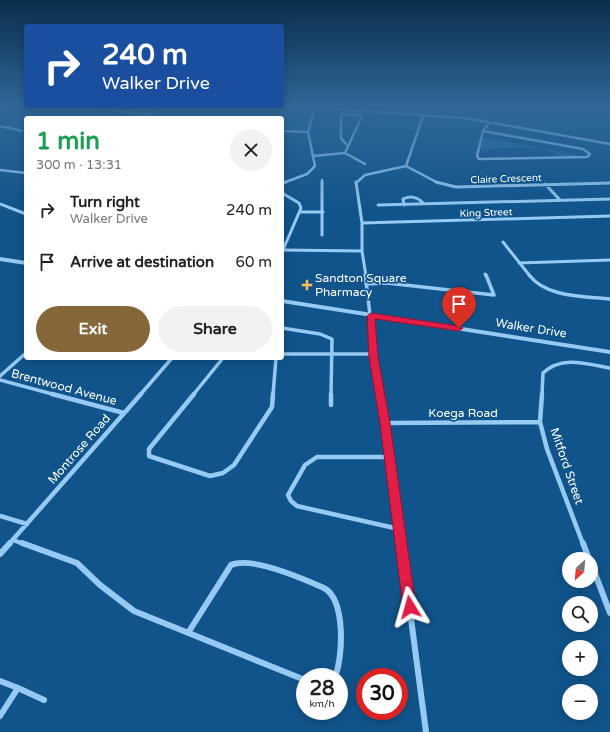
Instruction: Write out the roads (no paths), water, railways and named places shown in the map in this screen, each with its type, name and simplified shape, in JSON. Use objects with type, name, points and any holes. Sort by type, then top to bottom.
[{"type":"street","points":[[284,182],[297,179],[311,171],[315,166],[310,142]]},
{"type":"street","points":[[414,142],[406,166],[365,175],[357,179],[356,184],[362,223],[362,251],[371,316],[373,354],[390,457],[426,732]]},
{"type":"street","points":[[479,142],[477,156],[481,160],[587,157],[590,154],[588,151],[542,142]]},
{"type":"street","points":[[600,142],[610,144]]},
{"type":"street","points":[[345,152],[346,144]]},
{"type":"street","points":[[313,156],[345,152],[365,164]]},
{"type":"street","name":"Claire Crescent","points":[[406,166],[434,181],[448,186],[610,182]]},
{"type":"street","points":[[0,170],[24,173]]},
{"type":"street","points":[[322,180],[322,235]]},
{"type":"street","points":[[545,184],[560,200]]},
{"type":"street","points":[[284,194],[299,203],[301,212],[284,246]]},
{"type":"street","points":[[404,205],[403,199],[407,197],[416,197],[424,204]]},
{"type":"street","points":[[378,205],[610,199]]},
{"type":"street","points":[[0,204],[24,213]]},
{"type":"street","points":[[301,212],[323,212]]},
{"type":"street","name":"King Street","points":[[362,223],[610,216]]},
{"type":"street","points":[[504,242],[536,284],[548,290],[610,299]]},
{"type":"street","points":[[284,250],[362,251]]},
{"type":"street","points":[[0,258],[24,262]]},
{"type":"street","points":[[519,263],[610,260]]},
{"type":"street","points":[[366,284],[387,283],[494,295],[485,274]]},
{"type":"street","name":"Walker Drive","points":[[284,302],[610,352]]},
{"type":"street","points":[[284,328],[330,337],[332,341],[333,353],[331,405]]},
{"type":"street","points":[[284,354],[373,354]]},
{"type":"street","points":[[0,376],[24,355]]},
{"type":"street","name":"Montrose Road","points":[[0,554],[170,360]]},
{"type":"street","points":[[221,360],[149,449],[148,454],[150,456],[210,476],[217,476],[228,470],[234,465],[272,407],[276,360]]},
{"type":"street","name":"Mitford Street","points":[[586,552],[547,449],[540,422],[543,373],[548,367],[558,363],[571,362],[610,368]]},
{"type":"street","name":"Brentwood Avenue","points":[[0,380],[124,413]]},
{"type":"street","name":"Koega Road","points":[[385,423],[540,422]]},
{"type":"street","points":[[390,457],[317,457],[305,465],[288,494],[291,501],[297,506],[399,529]]},
{"type":"street","points":[[0,516],[27,524]]},
{"type":"street","points":[[13,540],[77,563],[100,585],[130,608],[296,676]]},
{"type":"street","points":[[188,633],[231,565],[243,562],[265,567],[319,585],[330,591],[334,596],[338,608],[340,668]]},
{"type":"street","points":[[598,581],[610,612]]},
{"type":"street","points":[[0,681],[44,700]]},
{"type":"street","points":[[0,716],[18,688]]},
{"type":"place","name":"Sandton Square Pharmacy","points":[[307,285]]}]
